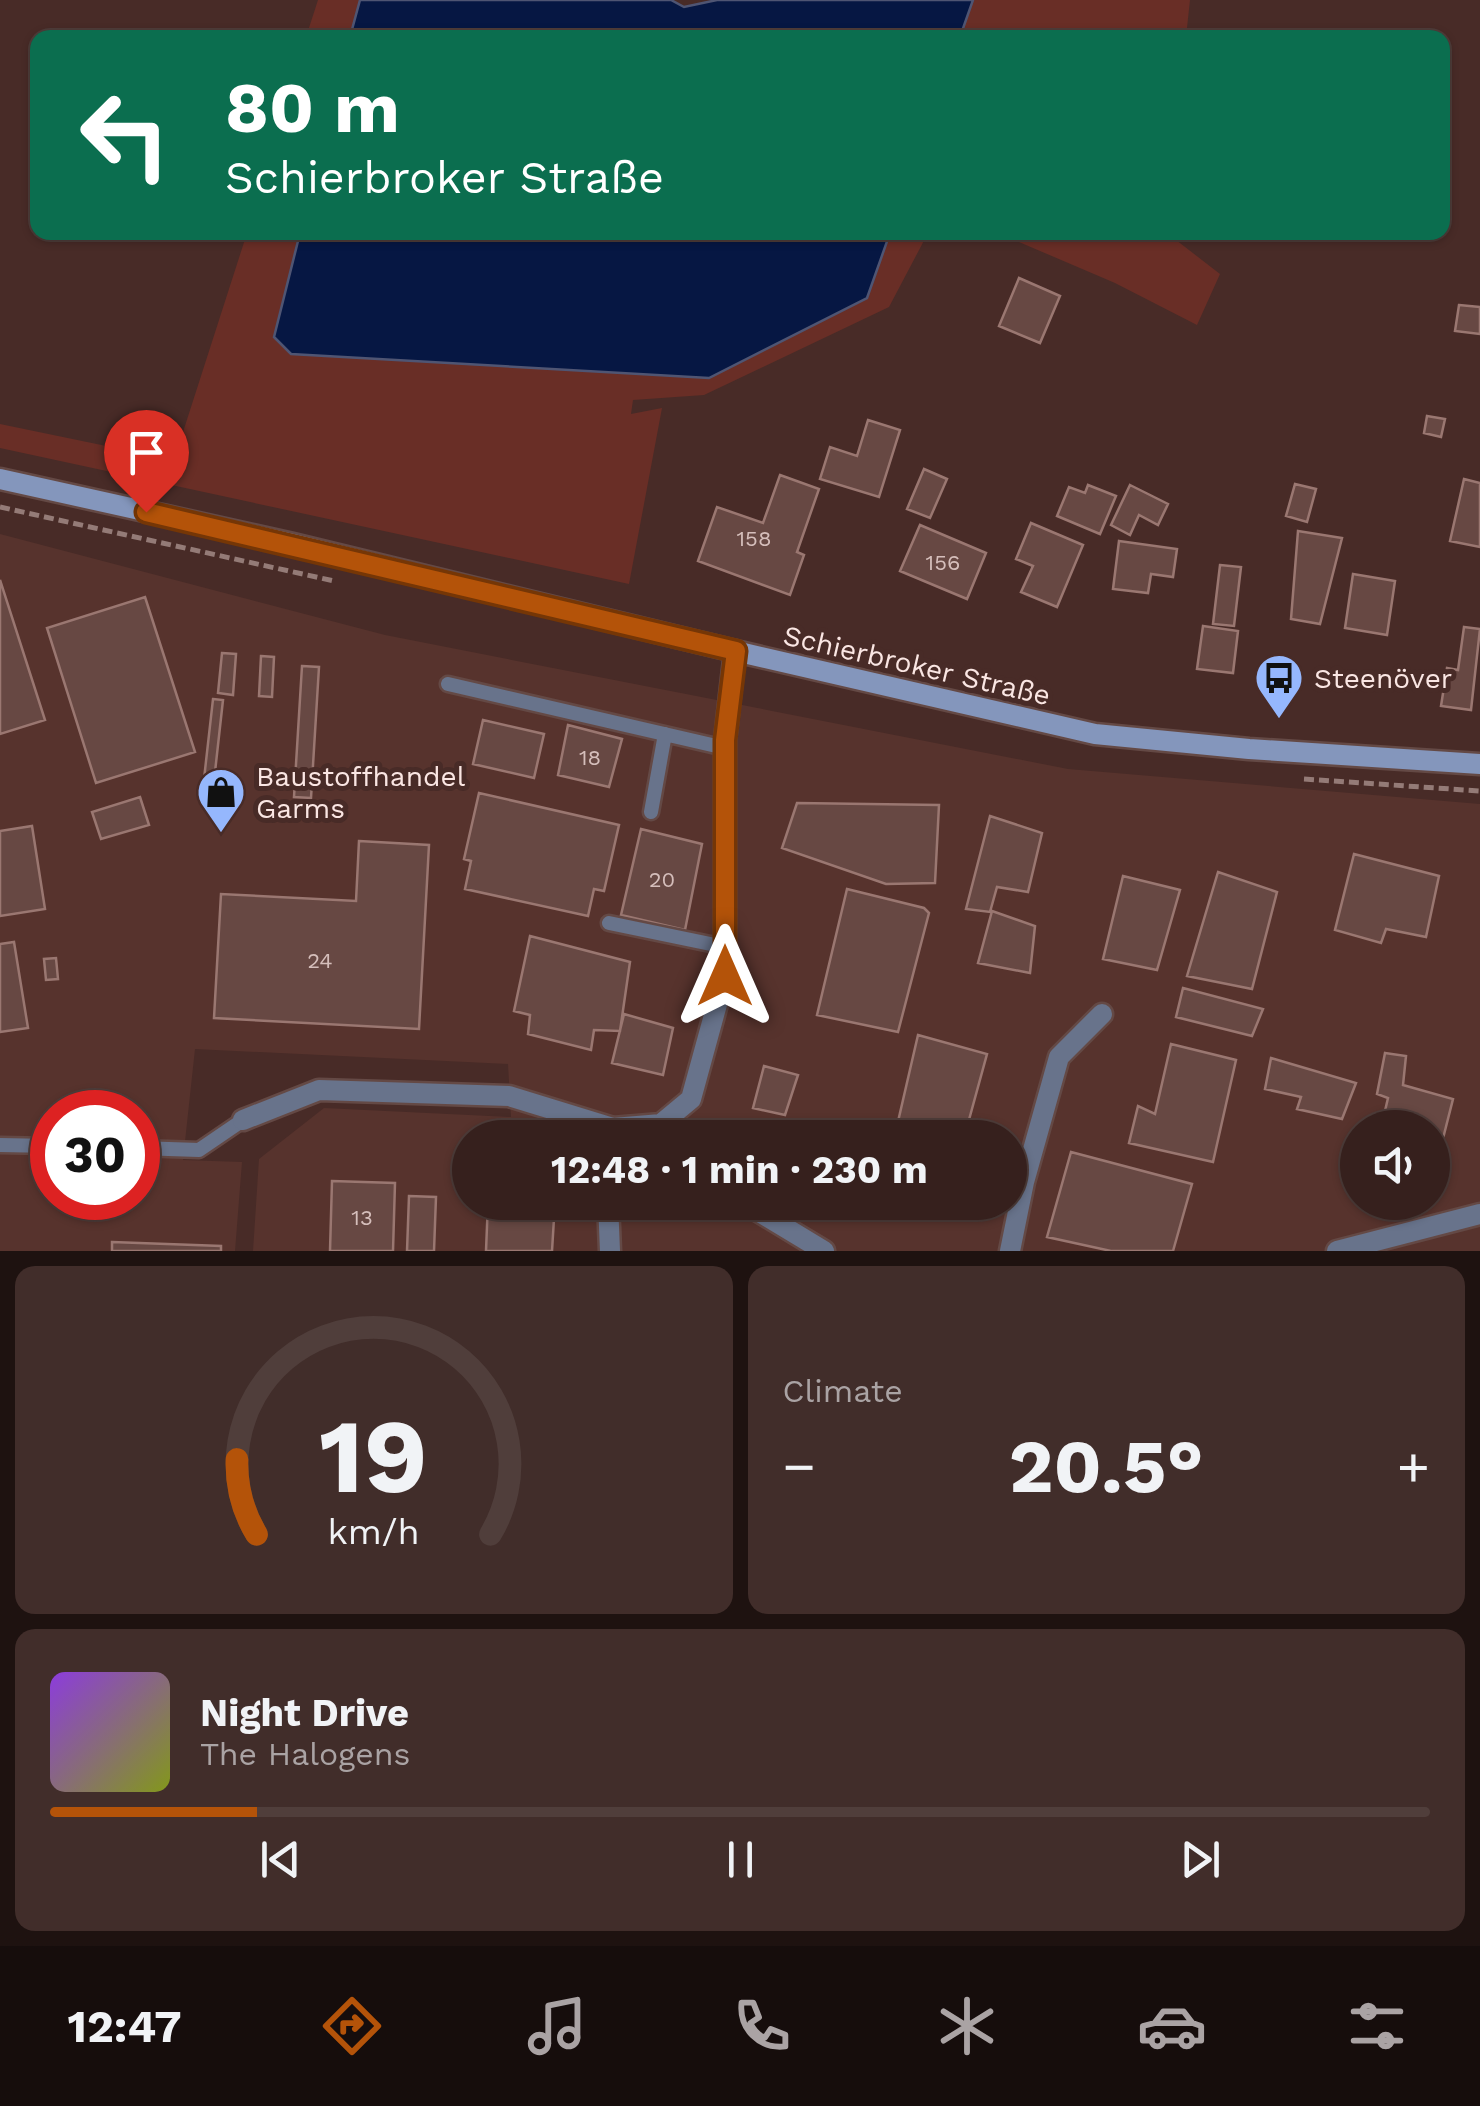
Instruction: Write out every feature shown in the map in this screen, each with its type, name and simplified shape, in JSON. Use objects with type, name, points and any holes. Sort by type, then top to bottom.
[{"type":"main road","name":"Schierbroker Straße","points":[[0,479],[293,544],[1095,734],[1480,764]]},
{"type":"street","points":[[674,1120],[692,1099],[725,976],[725,748],[736,651]]},
{"type":"street","points":[[1010,1251],[1024,1182],[1059,1057],[1102,1014]]},
{"type":"street","points":[[244,1120],[319,1090],[509,1096],[576,1120]]},
{"type":"street","points":[[1337,1251],[1480,1214]]},
{"type":"street","points":[[609,1220],[610,1251]]},
{"type":"street","points":[[773,1220],[824,1251]]},
{"type":"lane","points":[[448,684],[725,748]]},
{"type":"lane","points":[[651,812],[665,734]]},
{"type":"lane","points":[[608,924],[725,947]]},
{"type":"lane","points":[[160,1149],[199,1150],[244,1120]]},
{"type":"lane","points":[[0,1146],[30,1146]]},
{"type":"shaded area","points":[[318,0],[360,0],[352,30],[308,30]]},
{"type":"shaded area","points":[[973,0],[1190,0],[1187,30],[963,30]]},
{"type":"shaded area","points":[[245,240],[298,240],[274,336],[867,298],[888,240],[924,240],[889,307],[704,395],[633,400],[631,414],[662,408],[629,584],[0,448],[0,424],[174,460]]},
{"type":"shaded area","points":[[1014,240],[1176,240],[1220,274],[1197,325],[1115,283]]},
{"type":"shaded area","points":[[0,534],[385,635],[1068,769],[1480,804],[1480,1251],[253,1251],[259,1159],[324,1108],[511,1117],[508,1064],[195,1049],[183,1160],[242,1162],[235,1251],[0,1251]]},
{"type":"water","points":[[360,0],[671,0],[684,7],[717,0],[973,0],[962,30],[352,30]]},
{"type":"water","points":[[298,240],[888,240],[867,298],[709,378],[291,354],[274,337]]},
{"type":"building","points":[[1019,278],[1060,296],[1040,343],[999,326]]},
{"type":"building","points":[[1459,305],[1480,307],[1480,334],[1455,331]]},
{"type":"building","points":[[1427,416],[1445,419],[1441,437],[1424,433]]},
{"type":"building","points":[[868,420],[900,430],[879,497],[820,479],[830,447],[857,456]]},
{"type":"building","points":[[924,469],[947,479],[930,518],[907,509]]},
{"type":"building","points":[[780,475],[819,489],[797,552],[804,555],[790,595],[698,561],[717,507],[763,523]]},
{"type":"building","points":[[1464,479],[1480,483],[1480,547],[1450,541]]},
{"type":"building","points":[[1295,484],[1316,489],[1307,522],[1286,516]]},
{"type":"building","points":[[1088,485],[1116,496],[1100,534],[1057,516],[1069,487],[1085,493]]},
{"type":"building","points":[[1130,485],[1168,504],[1158,525],[1139,515],[1130,535],[1111,525]]},
{"type":"building","points":[[1031,523],[1083,545],[1057,607],[1021,592],[1033,566],[1016,559]]},
{"type":"building","points":[[920,525],[986,553],[967,599],[900,571]]},
{"type":"building","points":[[1298,531],[1342,538],[1320,624],[1291,619]]},
{"type":"building","points":[[1119,541],[1177,549],[1173,577],[1151,574],[1148,593],[1113,589]]},
{"type":"building","points":[[1220,565],[1241,567],[1234,626],[1213,624]]},
{"type":"building","points":[[1353,574],[1395,581],[1387,635],[1345,628]]},
{"type":"building","points":[[0,580],[45,720],[0,734]]},
{"type":"building","points":[[145,597],[195,752],[96,783],[47,628]]},
{"type":"building","points":[[1203,626],[1238,631],[1233,673],[1197,669]]},
{"type":"building","points":[[1464,627],[1480,629],[1471,710],[1441,706],[1447,668],[1458,670]]},
{"type":"building","points":[[222,653],[236,654],[233,695],[218,693]]},
{"type":"building","points":[[261,656],[274,657],[272,697],[259,696]]},
{"type":"building","points":[[302,666],[319,667],[311,798],[294,797]]},
{"type":"building","points":[[213,699],[223,700],[213,790],[203,788]]},
{"type":"building","points":[[483,720],[544,734],[534,778],[473,764]]},
{"type":"building","points":[[568,725],[622,739],[609,787],[558,775]]},
{"type":"building","points":[[479,793],[619,825],[604,891],[594,889],[588,916],[465,889],[471,861],[464,859]]},
{"type":"building","points":[[140,797],[149,825],[101,839],[92,812]]},
{"type":"building","points":[[797,803],[939,805],[935,883],[886,884],[782,848]]},
{"type":"building","points":[[990,816],[1042,833],[1028,892],[997,887],[990,912],[966,909]]},
{"type":"building","points":[[32,826],[45,909],[0,916],[0,831]]},
{"type":"building","points":[[641,829],[702,844],[685,930],[621,915]]},
{"type":"building","points":[[359,841],[429,845],[419,1029],[214,1018],[221,894],[356,901]]},
{"type":"building","points":[[1354,854],[1439,876],[1426,937],[1386,929],[1381,943],[1335,930]]},
{"type":"building","points":[[1218,872],[1277,892],[1252,989],[1187,976]]},
{"type":"building","points":[[1123,876],[1180,890],[1157,970],[1103,959]]},
{"type":"building","points":[[847,889],[924,908],[929,913],[898,1032],[817,1015]]},
{"type":"building","points":[[992,911],[1035,926],[1030,973],[978,963]]},
{"type":"building","points":[[530,936],[630,962],[620,1031],[594,1030],[591,1050],[528,1034],[530,1015],[514,1011]]},
{"type":"building","points":[[14,942],[28,1028],[0,1032],[0,944]]},
{"type":"building","points":[[56,958],[58,979],[46,980],[44,959]]},
{"type":"building","points":[[1183,988],[1263,1009],[1252,1036],[1176,1017]]},
{"type":"building","points":[[624,1014],[673,1028],[663,1075],[612,1063]]},
{"type":"building","points":[[918,1035],[987,1054],[969,1120],[898,1120]]},
{"type":"building","points":[[1171,1044],[1236,1060],[1213,1162],[1129,1143],[1138,1106],[1155,1114]]},
{"type":"building","points":[[1385,1053],[1406,1056],[1403,1085],[1453,1099],[1450,1111],[1385,1110],[1388,1098],[1377,1094]]},
{"type":"building","points":[[1271,1058],[1356,1083],[1346,1110],[1340,1110],[1340,1119],[1297,1109],[1301,1097],[1265,1089]]},
{"type":"building","points":[[764,1066],[798,1075],[785,1115],[753,1108]]},
{"type":"building","points":[[1071,1152],[1192,1184],[1173,1251],[1111,1251],[1047,1237]]},
{"type":"building","points":[[332,1181],[395,1183],[393,1251],[330,1251]]},
{"type":"building","points":[[409,1196],[436,1197],[434,1251],[407,1251]]},
{"type":"building","points":[[487,1220],[554,1220],[552,1251],[486,1251]]},
{"type":"building","points":[[112,1242],[221,1246],[221,1251],[112,1251]]},
{"type":"place","name":"Steenöver","points":[[1279,720]]},
{"type":"place","name":"Baustoffhandel Garms","points":[[221,834]]},
{"type":"route","points":[[146,512],[736,651],[725,740],[725,976]]}]
